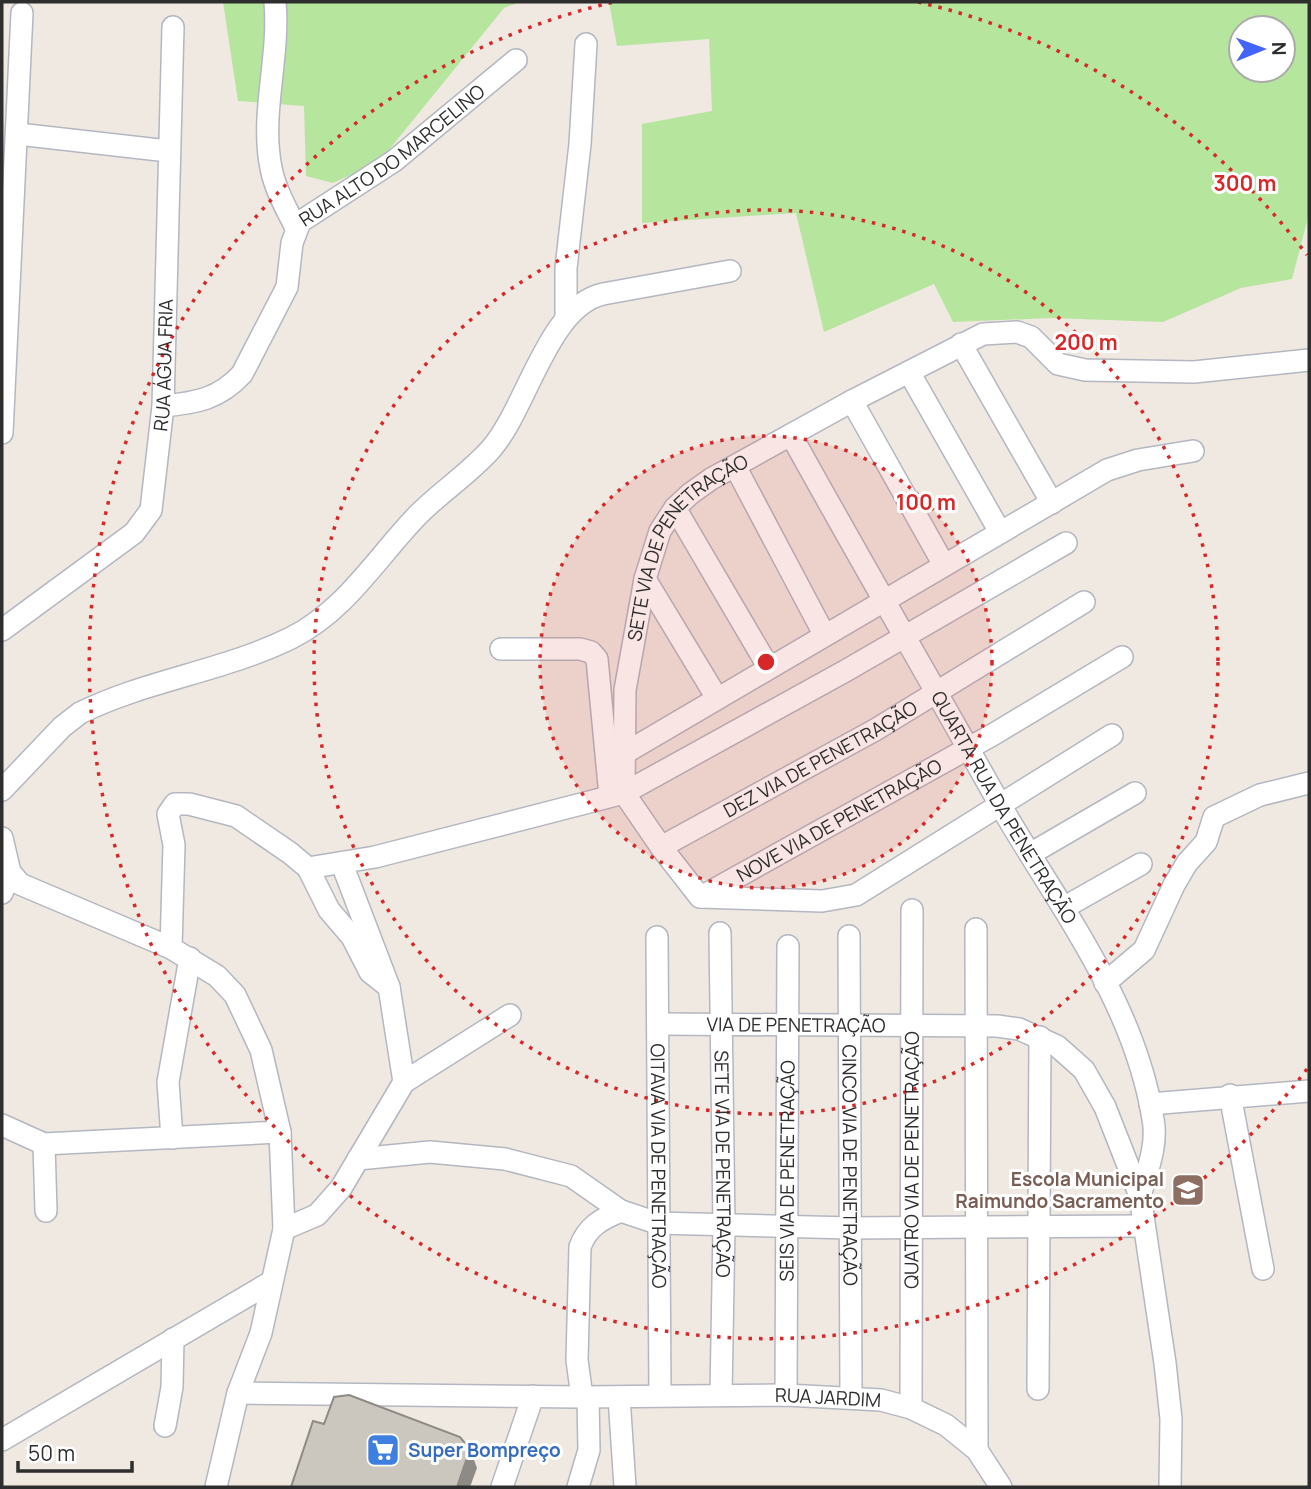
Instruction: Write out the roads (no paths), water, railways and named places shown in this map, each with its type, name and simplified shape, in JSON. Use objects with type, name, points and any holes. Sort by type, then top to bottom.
[{"type":"street","points":[[275,2],[277,48],[269,112],[269,153],[275,184],[296,228]]},
{"type":"street","points":[[2,433],[22,13]]},
{"type":"street","name":"RUA ÁGUA FRIA","points":[[2,631],[85,567],[114,549],[144,523],[151,510],[163,406],[173,27]]},
{"type":"street","points":[[566,316],[566,268],[580,144],[586,44]]},
{"type":"street","name":"RUA ALTO DO MARCELINO","points":[[163,406],[205,401],[232,385],[242,374],[286,287],[296,228],[305,218],[349,193],[394,161],[516,60]]},
{"type":"street","points":[[18,134],[168,151]]},
{"type":"street","points":[[2,790],[62,727],[80,713],[278,643],[332,611],[357,587],[417,516],[474,466],[498,440],[566,316],[592,296],[730,271]]},
{"type":"street","name":"SETE VIA DE PENETRAÇÃO","points":[[617,794],[625,753],[625,690],[645,579],[660,531],[675,508],[711,479],[852,401],[984,334],[1017,332],[1031,338],[1058,364],[1085,370],[1194,372],[1309,361]]},
{"type":"street","points":[[961,344],[1052,503]]},
{"type":"street","points":[[909,372],[1000,532]]},
{"type":"street","points":[[852,401],[944,565]]},
{"type":"street","name":"QUARTA RUA DA PENETRAÇÃO","points":[[791,435],[999,803],[1065,907],[1128,1029],[1150,1104],[1154,1146],[1140,1196]]},
{"type":"street","points":[[625,753],[882,599],[1116,466],[1193,451]]},
{"type":"street","points":[[735,466],[824,634]]},
{"type":"street","points":[[675,508],[769,667]]},
{"type":"street","points":[[308,868],[342,864],[617,794],[906,636],[1066,544]]},
{"type":"street","points":[[645,579],[717,698]]},
{"type":"street","name":"DEZ VIA DE PENETRAÇÃO","points":[[661,847],[937,693],[1084,602]]},
{"type":"street","points":[[501,649],[580,649],[592,652],[597,659],[617,794],[700,897],[845,900],[893,874],[999,803],[1112,735]]},
{"type":"street","name":"NOVE VIA DE PENETRAÇÃO","points":[[700,897],[969,747],[1122,657]]},
{"type":"street","points":[[1105,984],[1144,950],[1174,885],[1187,863],[1206,842],[1214,817],[1260,795],[1309,783]]},
{"type":"street","points":[[1030,854],[1135,793]]},
{"type":"street","points":[[171,948],[174,845],[168,814],[173,805],[180,804],[236,816],[308,868],[329,910],[352,937],[370,972],[389,987]]},
{"type":"street","points":[[2,838],[10,872],[16,882],[171,948],[190,958],[225,984],[244,1011],[267,1071],[280,1132],[285,1229],[261,1333],[238,1393],[216,1487]]},
{"type":"street","points":[[342,864],[389,987],[404,1082]]},
{"type":"street","points":[[1065,907],[1141,864]]},
{"type":"street","points":[[2,893],[10,872]]},
{"type":"street","name":"QUATRO VIA DE PENETRAÇÃO","points":[[911,1408],[914,1024],[912,910]]},
{"type":"street","points":[[976,929],[977,1450]]},
{"type":"street","name":"SETE VIA DE PENETRAÇÃO","points":[[720,933],[724,1227],[721,1395]]},
{"type":"street","name":"CINCO VIA DE PENETRAÇÃO","points":[[849,936],[851,1396]]},
{"type":"street","name":"OITAVA VIA DE PENETRAÇÃO","points":[[657,937],[660,1395]]},
{"type":"street","name":"SEIS VIA DE PENETRAÇÃO","points":[[786,1395],[788,946]]},
{"type":"street","points":[[172,1138],[168,1082],[190,958]]},
{"type":"street","points":[[285,1229],[302,1223],[327,1206],[404,1082],[510,1015]]},
{"type":"street","name":"VIA DE PENETRAÇÃO","points":[[658,1024],[787,1022],[976,1025],[1019,1029],[1040,1037],[1068,1054],[1094,1084],[1140,1196],[1171,1419],[1170,1487]]},
{"type":"street","points":[[1038,1389],[1040,1037]]},
{"type":"street","points":[[1150,1104],[1230,1095],[1309,1091]]},
{"type":"street","points":[[1230,1095],[1263,1269]]},
{"type":"street","points":[[2,1125],[38,1141]]},
{"type":"street","points":[[2,1142],[172,1138],[280,1132]]},
{"type":"street","points":[[38,1141],[46,1211]]},
{"type":"street","points":[[358,1159],[430,1152],[505,1159],[571,1176],[621,1211],[657,1223],[724,1227],[850,1228],[913,1225],[1143,1226]]},
{"type":"street","points":[[578,1487],[589,1450],[585,1397],[577,1360],[580,1247],[585,1233],[621,1211]]},
{"type":"street","points":[[2,1440],[271,1282]]},
{"type":"street","points":[[165,1426],[172,1387],[173,1339]]},
{"type":"street","name":"RUA JARDIM","points":[[238,1393],[585,1397],[786,1395],[881,1399],[911,1408],[946,1425],[977,1450],[1001,1487]]},
{"type":"street","points":[[502,1487],[533,1396]]},
{"type":"street","points":[[619,1397],[625,1487]]},
{"type":"place","name":"Escola Municipal Raimundo Sacramento","points":[[1188,1190]]},
{"type":"place","name":"Super Bompreço","points":[[383,1450]]}]
